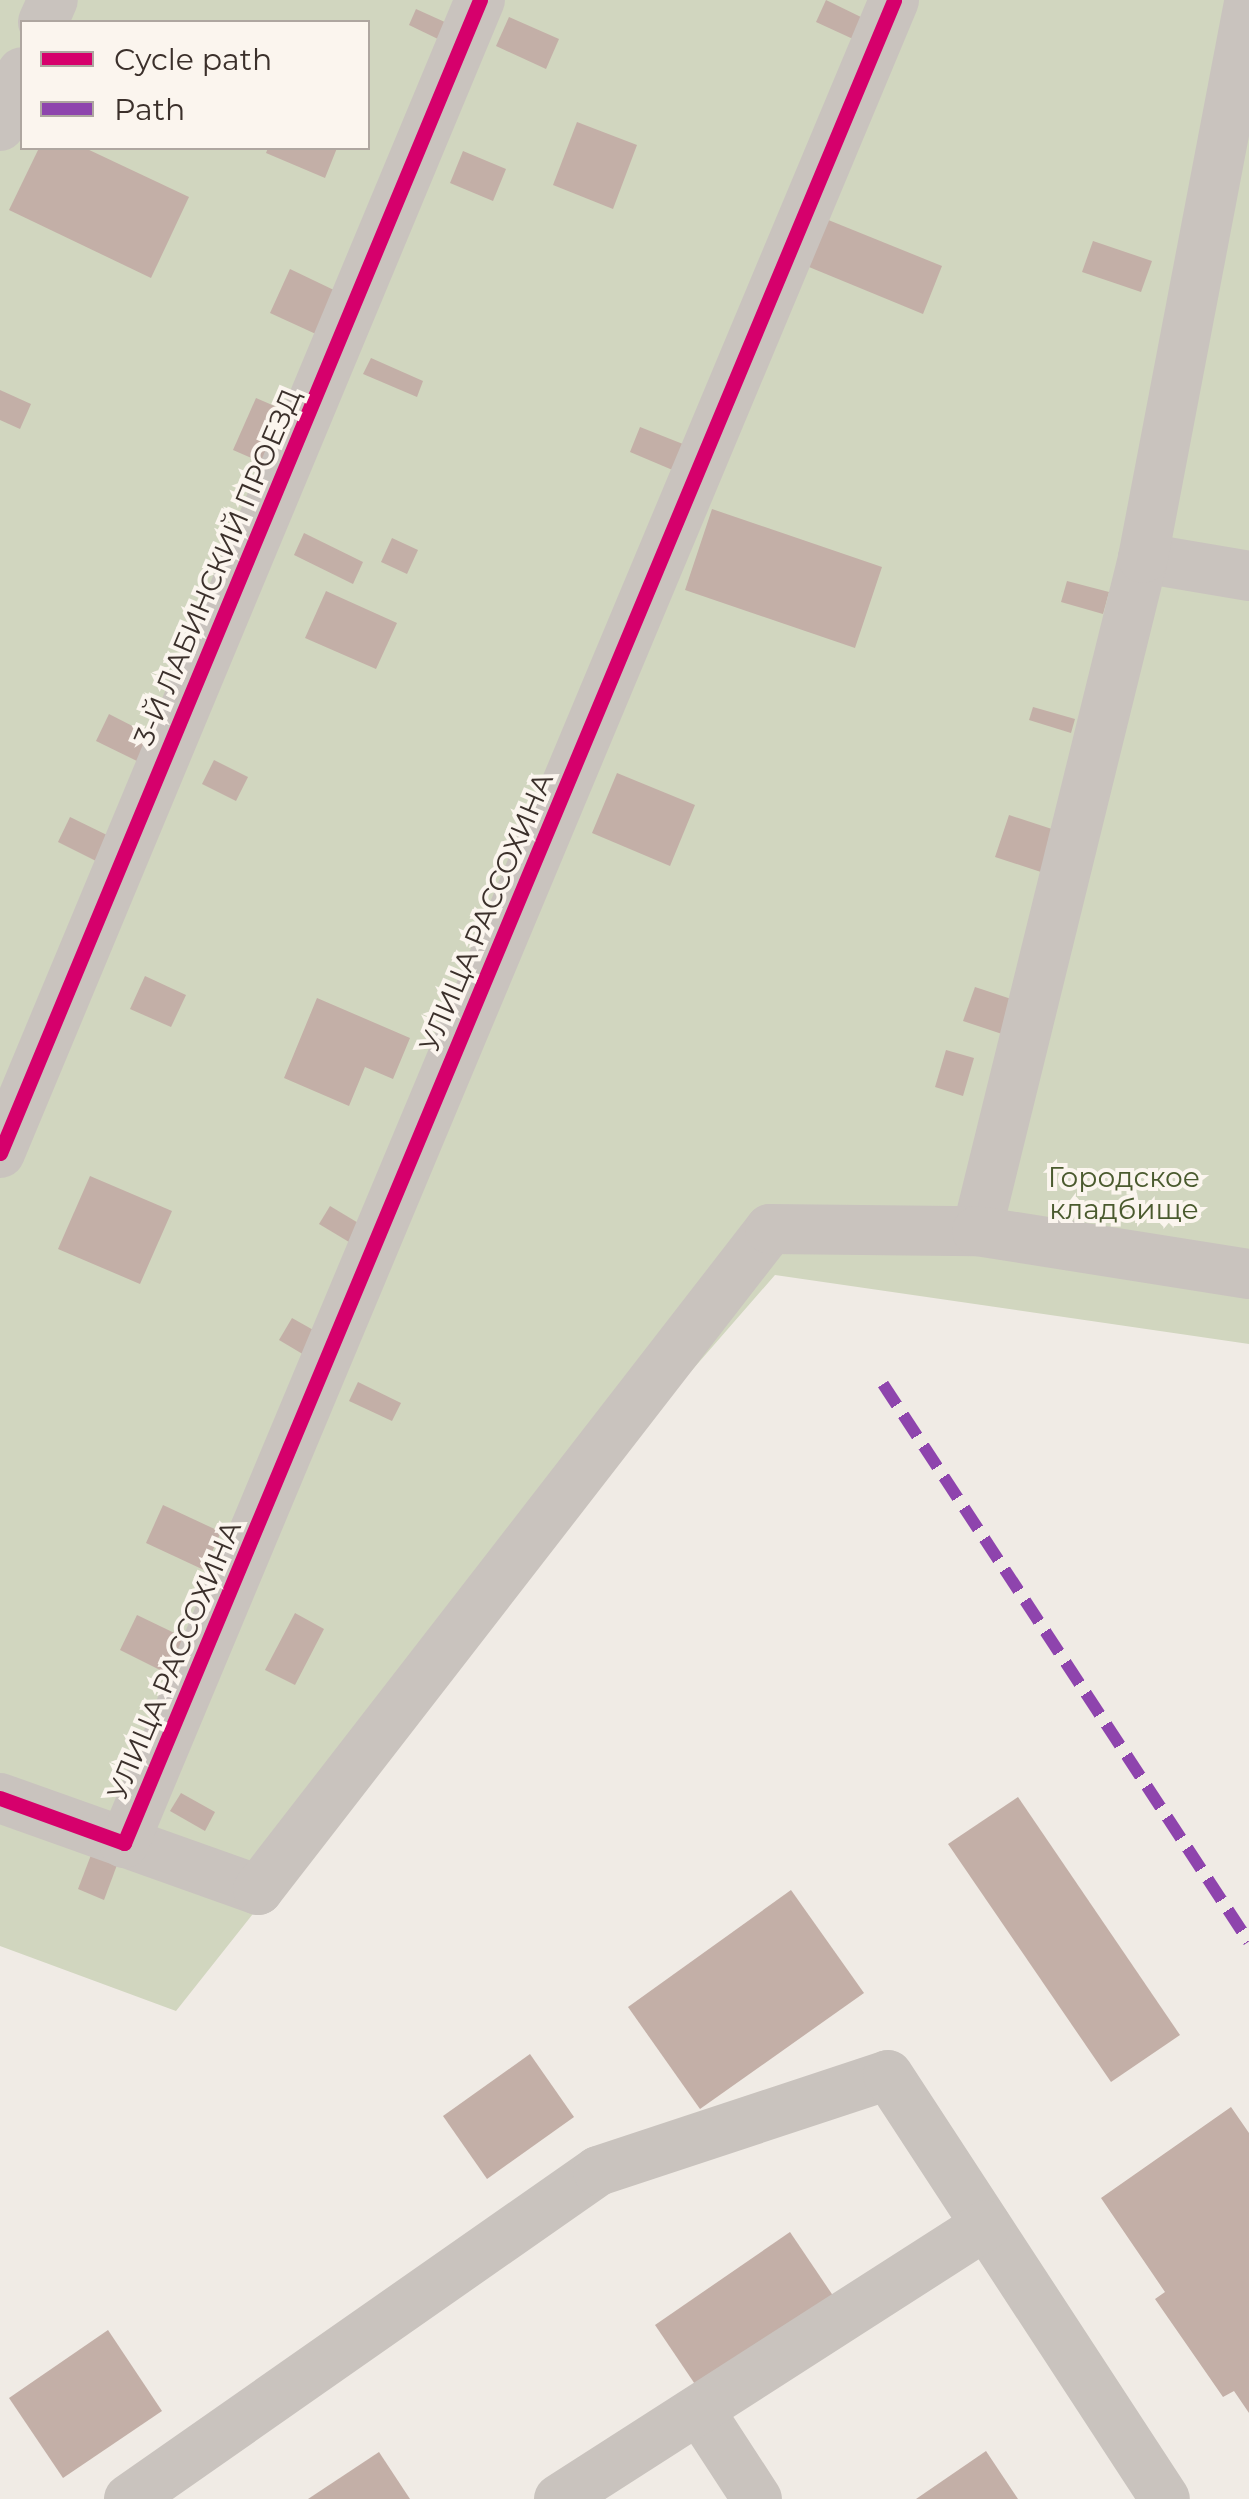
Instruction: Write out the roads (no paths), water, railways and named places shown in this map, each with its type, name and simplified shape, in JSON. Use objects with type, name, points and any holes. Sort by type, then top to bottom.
[{"type":"street","name":"3-Й ЛАБИНСКИЙ ПРОЕЗД","points":[[0,1152],[480,0]]},
{"type":"street","name":"УЛИЦА РАССОХИНА","points":[[124,1844],[894,0]]},
{"type":"street","points":[[977,1231],[1143,558],[1249,3]]},
{"type":"street","points":[[0,126],[20,77]]},
{"type":"street","points":[[1143,558],[1249,576]]},
{"type":"street","points":[[0,1798],[258,1890],[770,1229],[977,1231],[1249,1274]]},
{"type":"street","points":[[128,2499],[598,2172],[888,2075],[1165,2499]]},
{"type":"street","points":[[560,2499],[986,2226]]},
{"type":"street","points":[[698,2410],[757,2499]]},
{"type":"park label","name":"Городское кладбище","points":[[1124,1193]]}]
